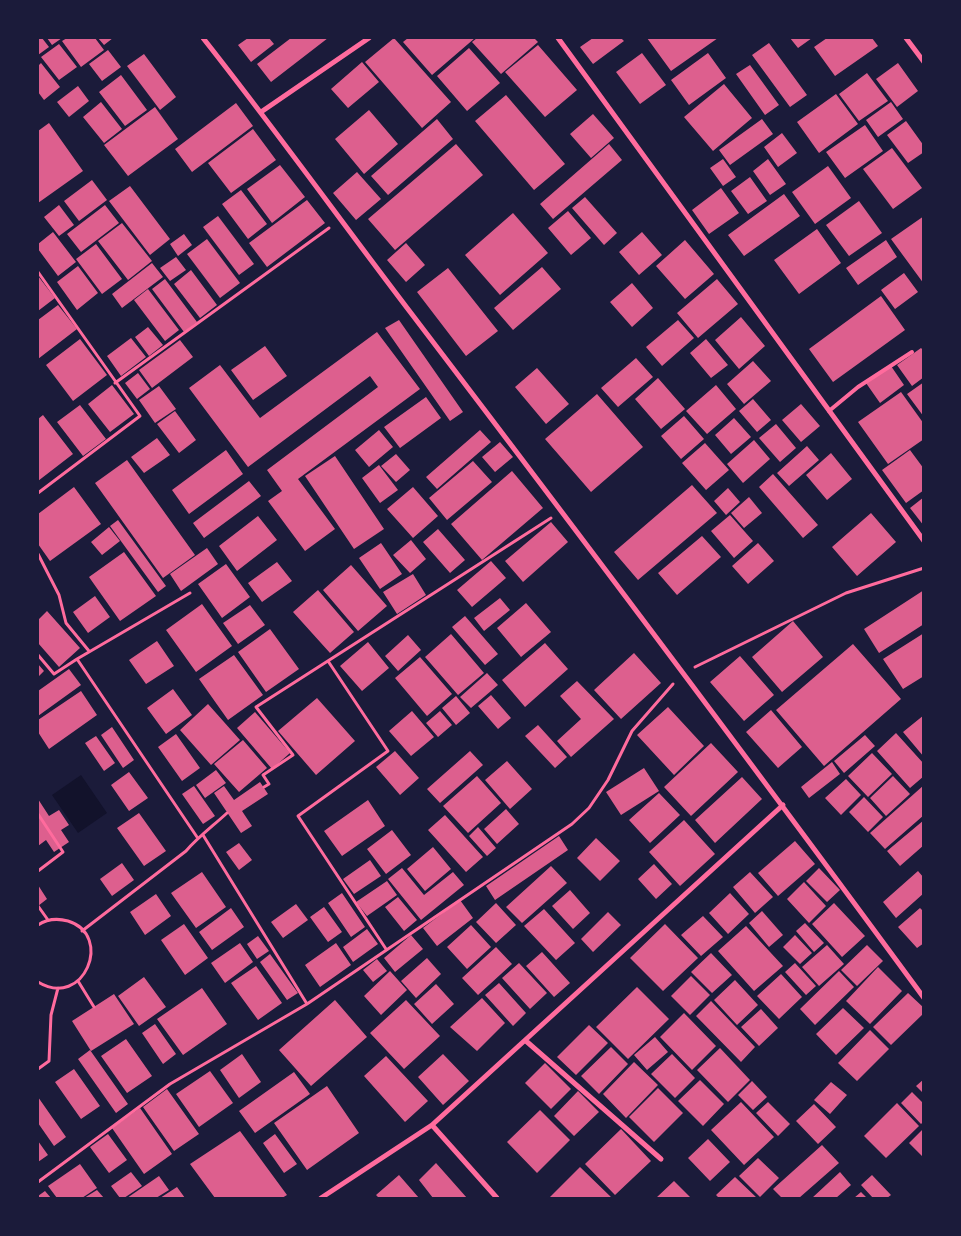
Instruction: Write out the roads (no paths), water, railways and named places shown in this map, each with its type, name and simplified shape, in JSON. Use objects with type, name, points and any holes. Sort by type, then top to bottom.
[{"type":"street","points":[[203,38],[261,112],[340,220],[783,805],[924,998]]},
{"type":"street","points":[[261,112],[369,38]]},
{"type":"street","points":[[558,38],[924,541]]},
{"type":"street","points":[[906,38],[924,62]]},
{"type":"street","points":[[321,1198],[432,1125],[783,805]]},
{"type":"street","points":[[526,1041],[661,1159]]},
{"type":"street","points":[[432,1125],[497,1198]]},
{"type":"lane","points":[[829,411],[858,387],[912,352]]}]
